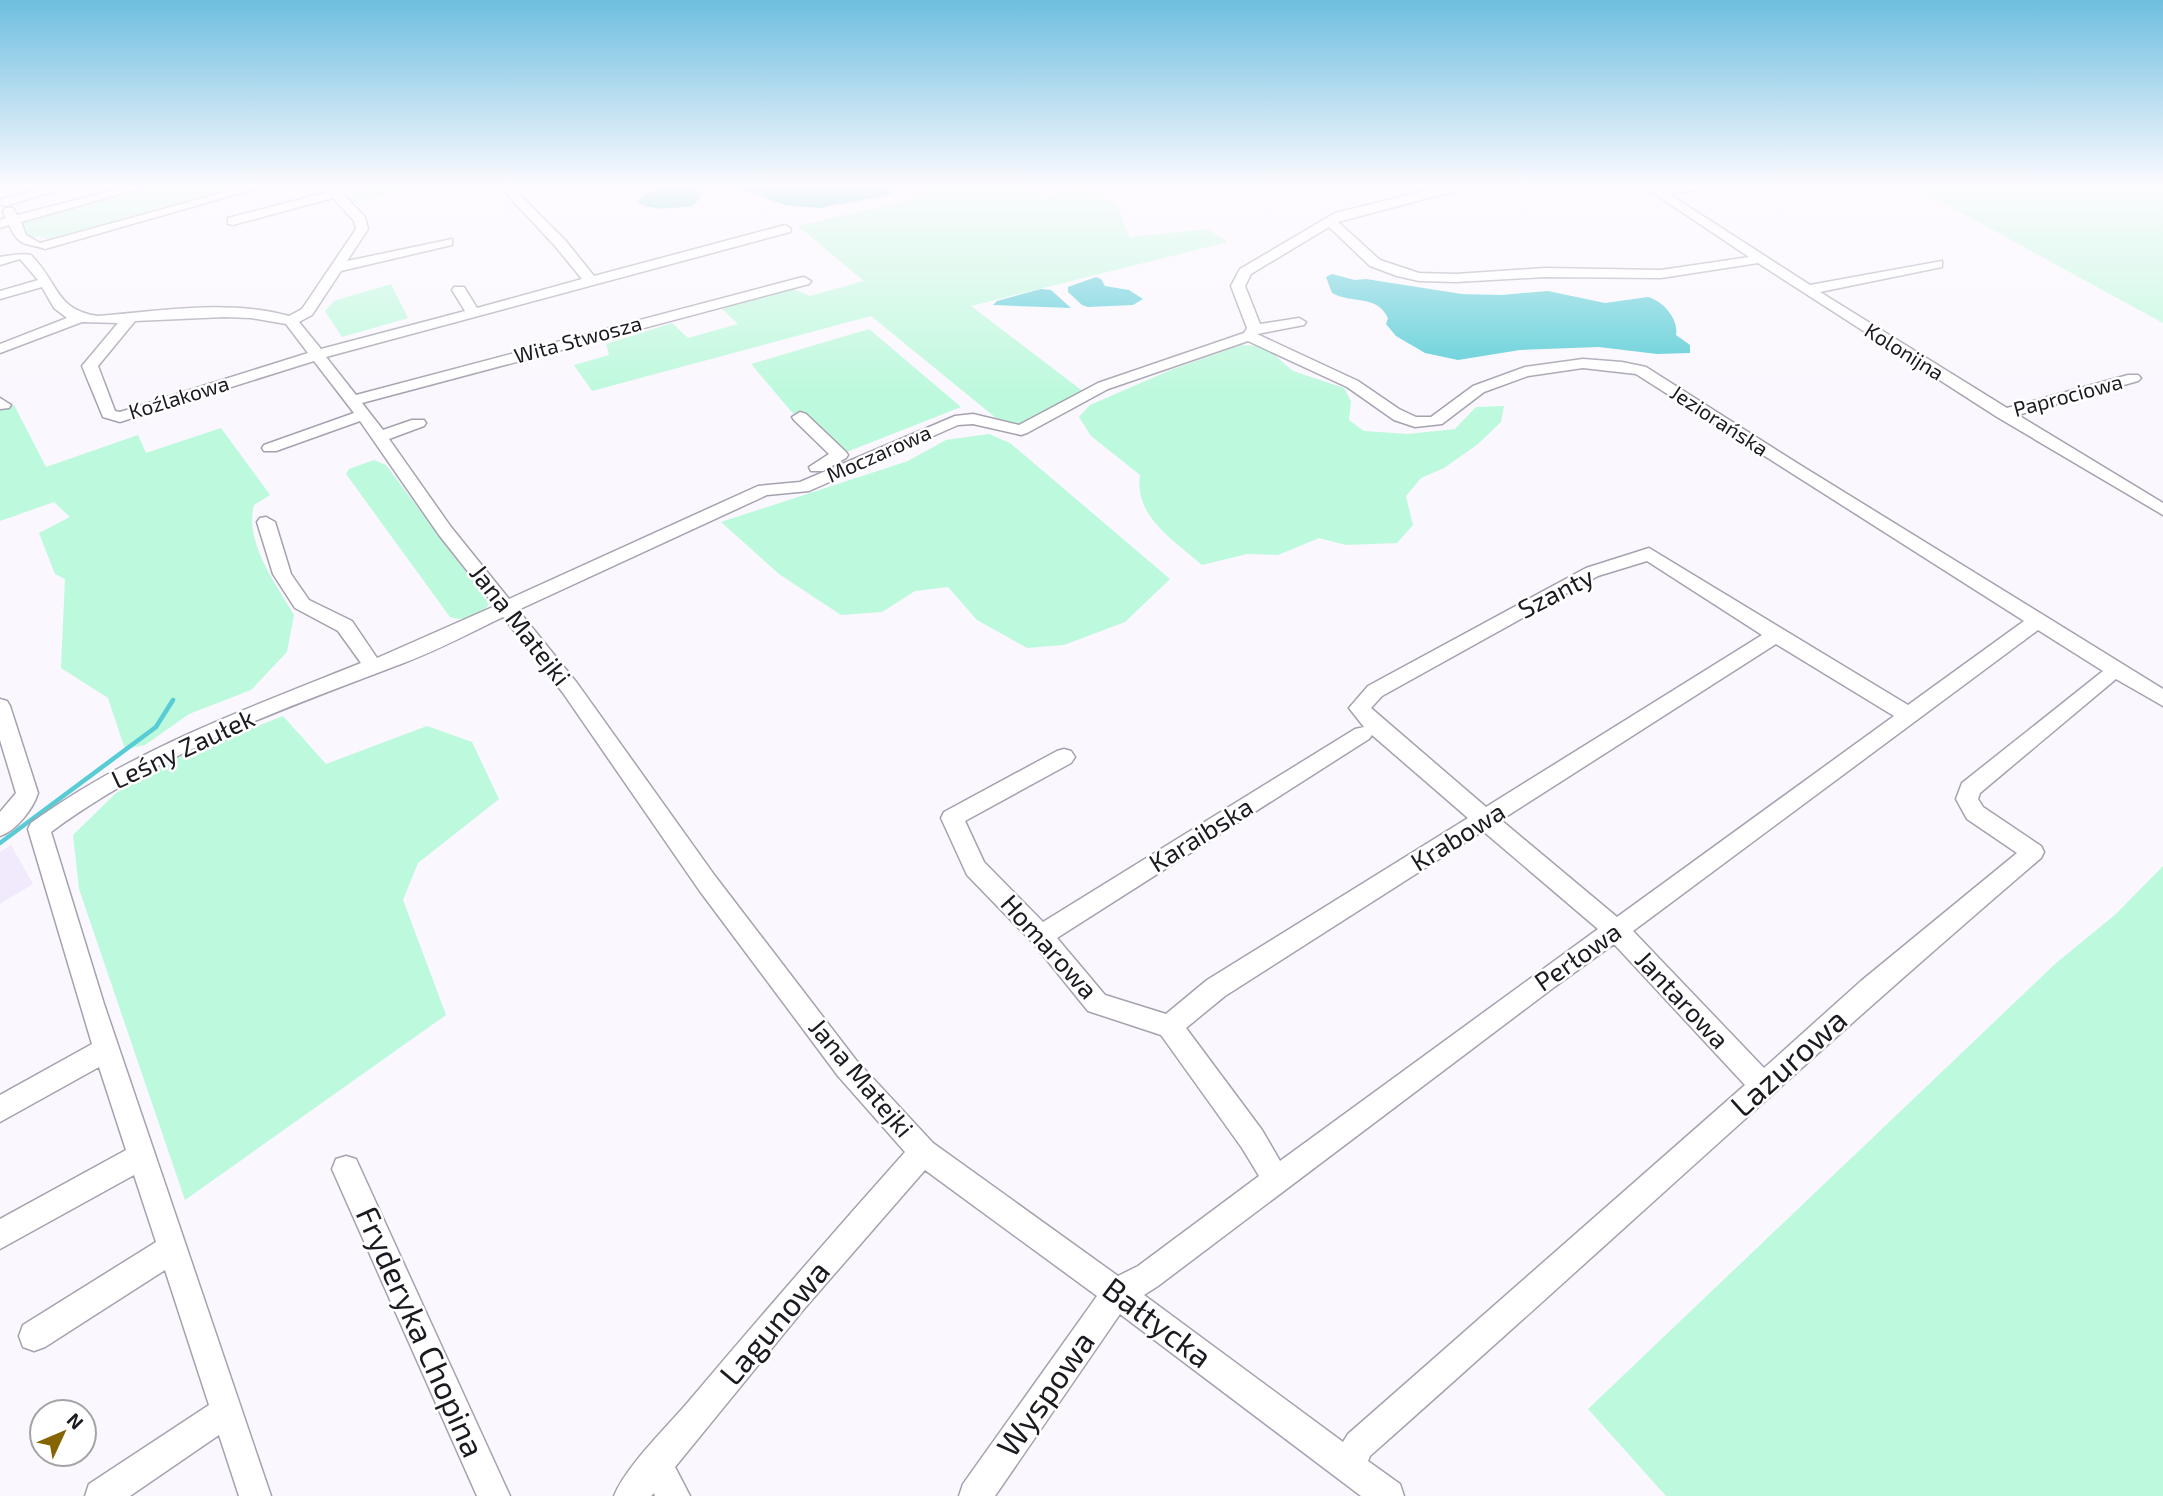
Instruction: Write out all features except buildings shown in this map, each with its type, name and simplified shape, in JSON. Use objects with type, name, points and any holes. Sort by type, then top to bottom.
[{"type":"street","points":[[26,256],[66,314],[79,318],[253,313],[280,316],[291,321],[307,312],[344,256]]},
{"type":"street","points":[[336,268],[388,256]]},
{"type":"street","points":[[570,256],[591,281]]},
{"type":"street","points":[[317,355],[685,256]]},
{"type":"street","points":[[1251,332],[1238,286],[1245,272],[1272,256]]},
{"type":"street","points":[[1364,256],[1387,269],[1432,277],[1470,278],[1530,273],[1664,274],[1761,259]]},
{"type":"street","name":"Kolonijna","points":[[1756,256],[2003,414],[2163,510]]},
{"type":"street","points":[[1807,290],[1937,264]]},
{"type":"street","name":"Wita Stwosza","points":[[352,401],[804,281]]},
{"type":"street","points":[[0,295],[46,282]]},
{"type":"street","points":[[459,290],[473,312]]},
{"type":"street","points":[[0,349],[79,318]]},
{"type":"street","name":"Koźlakowa","points":[[130,318],[90,366],[110,414],[120,417],[317,355]]},
{"type":"street","name":"Jana Matejki","points":[[291,321],[379,437],[445,531],[570,688],[707,883],[848,1068],[923,1152]]},
{"type":"street","name":"Moczarowa","points":[[373,666],[395,659],[505,606],[764,490],[803,488],[955,421],[973,419],[1021,430],[1095,390],[1251,332],[1299,322]]},
{"type":"street","name":"Jeziorańska","points":[[1251,332],[1301,362],[1332,373],[1362,389],[1399,416],[1415,422],[1429,422],[1445,417],[1487,385],[1531,371],[1561,365],[1624,366],[1641,370],[2163,699]]},
{"type":"street","name":"Paprociowa","points":[[2003,414],[2133,378]]},
{"type":"street","points":[[270,448],[362,415]]},
{"type":"street","points":[[764,490],[840,455],[800,417]]},
{"type":"street","points":[[379,437],[418,423]]},
{"type":"street","points":[[266,522],[282,574],[302,604],[345,625],[373,666]]},
{"type":"street","name":"Szanty","points":[[1368,729],[1359,708],[1375,691],[1592,572],[1649,555],[1776,635]]},
{"type":"street","name":"Perłowa","points":[[1117,1293],[1148,1276],[1544,980],[1617,931],[2038,620]]},
{"type":"street","points":[[1776,635],[1909,715]]},
{"type":"street","name":"Krabowa","points":[[1170,1026],[1216,988],[1776,635]]},
{"type":"street","name":"Leśny Zaułek","points":[[255,1496],[105,1050],[39,829],[67,807],[158,756],[373,666]]},
{"type":"street","name":"Lazurowa","points":[[1348,1465],[1359,1445],[1764,1087],[1870,989],[2034,852],[1975,813],[1966,799],[1970,789],[2108,676]]},
{"type":"street","points":[[0,706],[6,739],[27,793],[25,800],[0,827]]},
{"type":"street","name":"Jantarowa","points":[[1368,729],[1486,819],[1617,931],[1764,1087]]},
{"type":"street","name":"Karaibska","points":[[1041,936],[1368,729]]},
{"type":"street","name":"Homarowa","points":[[1064,757],[952,818],[975,867],[1041,936],[1097,1003],[1170,1026]]},
{"type":"street","points":[[1170,1026],[1252,1139],[1276,1180]]},
{"type":"street","points":[[0,1109],[105,1050]]},
{"type":"street","name":"Bałtycka","points":[[923,1152],[1388,1496]]},
{"type":"street","name":"Lagunowa","points":[[630,1496],[794,1299],[923,1152]]},
{"type":"street","points":[[0,1235],[140,1157]]},
{"type":"street","name":"Fryderyka Chopina","points":[[346,1169],[494,1496]]},
{"type":"street","points":[[34,1336],[172,1249]]},
{"type":"street","name":"Wyspowa","points":[[975,1496],[1117,1293]]},
{"type":"street","points":[[101,1496],[227,1412]]},
{"type":"street","points":[[654,1465],[674,1496]]},
{"type":"shaded area","points":[[11,845],[33,884],[0,904],[0,852]]},
{"type":"green space","points":[[834,256],[1173,256],[971,306],[1084,392],[1019,424],[996,418],[871,316],[592,391],[574,365],[609,355],[606,344],[672,323],[688,338],[738,324],[720,307],[788,287],[810,296],[864,281]]},
{"type":"green space","points":[[2040,256],[2163,256],[2163,323]]},
{"type":"green space","points":[[391,284],[408,318],[342,337],[325,311],[334,301]]},
{"type":"green space","points":[[869,329],[961,407],[844,453],[796,417],[751,364]]},
{"type":"green space","points":[[1241,345],[1264,346],[1293,371],[1344,388],[1351,401],[1349,420],[1364,431],[1408,434],[1455,429],[1476,407],[1504,406],[1501,422],[1478,444],[1444,468],[1421,478],[1406,496],[1413,525],[1397,543],[1346,545],[1319,538],[1278,555],[1247,554],[1202,565],[1168,537],[1150,515],[1143,503],[1140,475],[1091,436],[1079,417],[1090,405],[1173,369]]},
{"type":"green space","points":[[14,405],[46,467],[138,435],[146,453],[221,428],[270,495],[254,505],[253,533],[271,576],[294,615],[287,652],[251,690],[189,714],[145,745],[125,749],[108,698],[61,668],[65,579],[55,574],[39,533],[70,517],[54,502],[0,521],[0,410]]},
{"type":"green space","points":[[989,434],[1010,443],[1170,579],[1125,622],[1064,645],[1027,648],[977,620],[948,587],[915,591],[882,612],[841,615],[779,574],[721,522],[908,461],[946,440]]},
{"type":"green space","points":[[374,460],[386,465],[489,603],[483,611],[467,618],[450,617],[346,474],[349,469]]},
{"type":"green space","points":[[283,716],[326,764],[427,726],[472,742],[499,799],[418,863],[403,900],[446,1015],[185,1200],[79,889],[73,835],[116,793],[171,760]]},
{"type":"green space","points":[[2163,866],[2163,1496],[1666,1496],[1588,1409],[2055,964],[2116,914]]},
{"type":"water","points":[[1332,274],[1355,280],[1366,279],[1462,294],[1501,295],[1548,291],[1605,303],[1648,297],[1659,302],[1669,312],[1675,323],[1676,335],[1690,345],[1690,353],[1657,354],[1599,347],[1520,350],[1458,360],[1425,353],[1396,336],[1386,324],[1388,318],[1383,310],[1377,306],[1332,293],[1326,277]]},
{"type":"water","points":[[1096,277],[1101,279],[1105,286],[1129,290],[1143,299],[1133,305],[1088,307],[1068,292],[1068,287]]},
{"type":"water","points":[[1041,289],[1051,290],[1071,308],[993,305],[997,301]]},
{"type":"waterway","points":[[0,843],[156,727],[173,700]]}]
